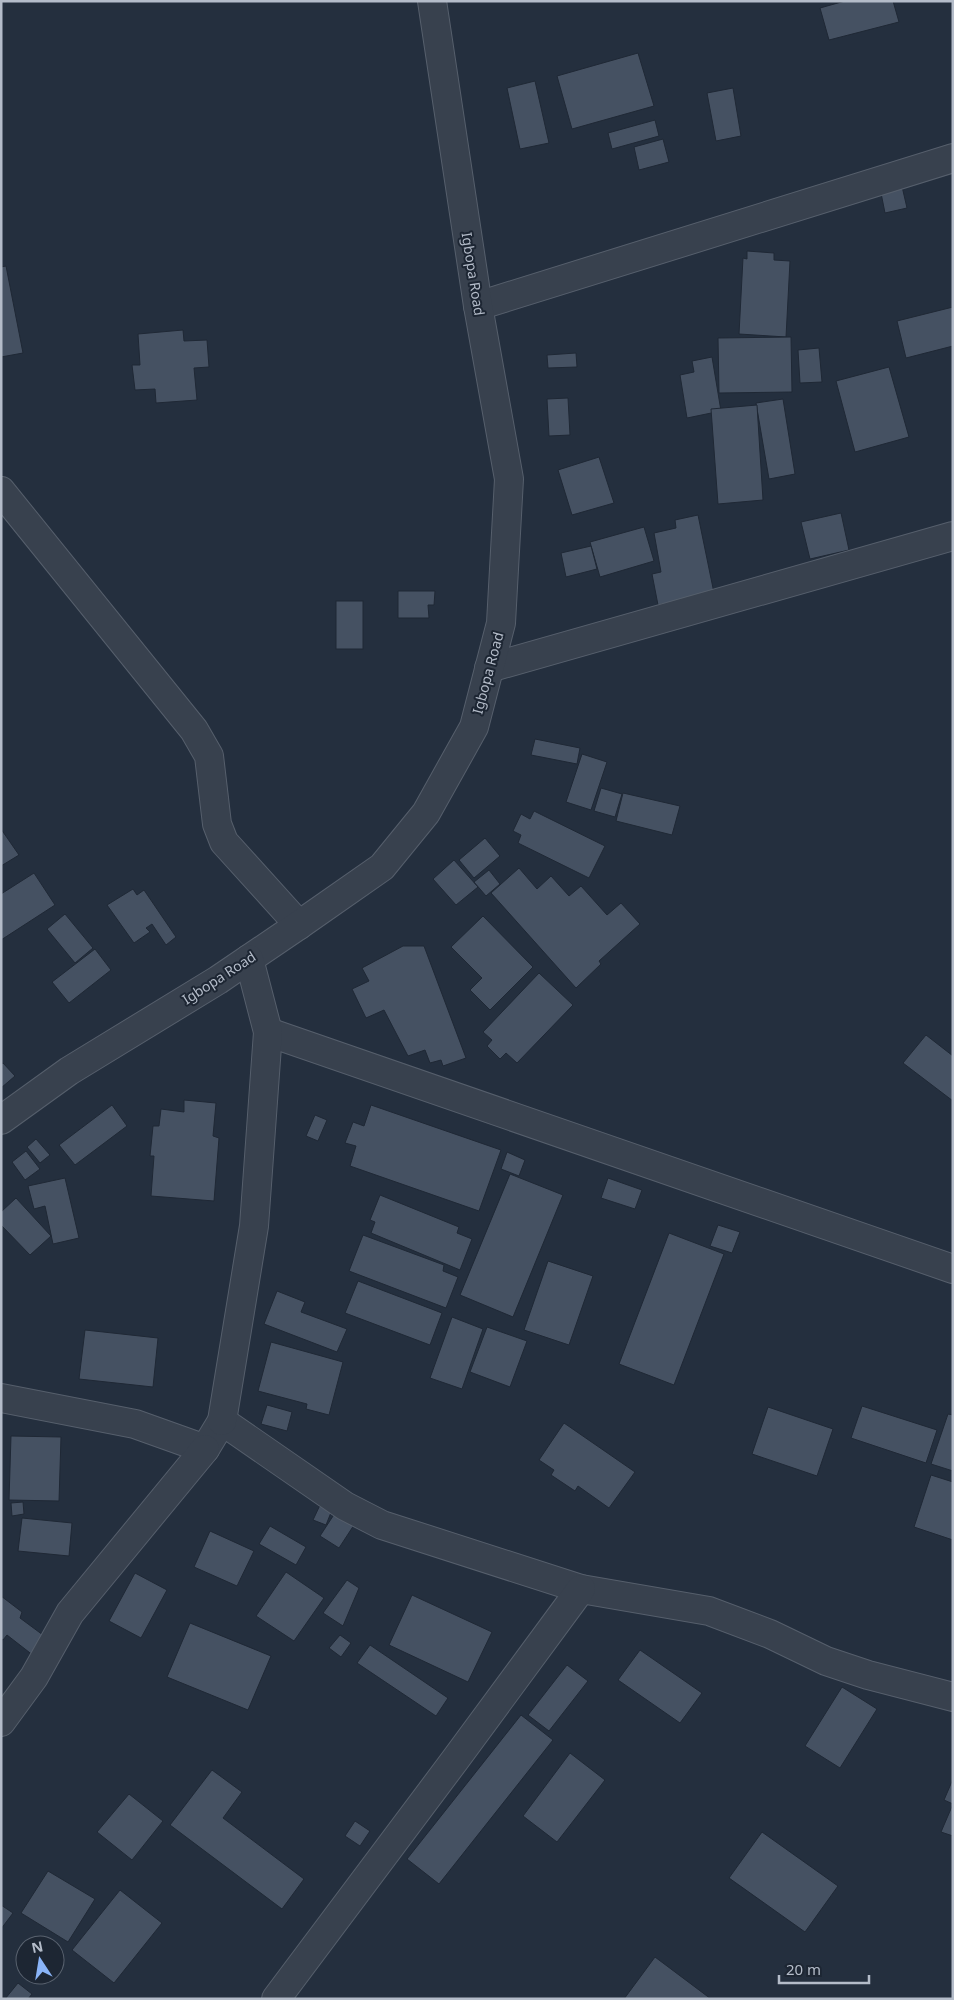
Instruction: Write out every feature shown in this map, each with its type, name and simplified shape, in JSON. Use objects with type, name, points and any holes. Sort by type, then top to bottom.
[{"type":"street","name":"Igbopa Road","points":[[1,1120],[69,1071],[299,926],[382,867],[426,813],[474,727],[501,623],[509,480],[478,306],[432,1]]},
{"type":"street","points":[[478,306],[953,158]]},
{"type":"street","points":[[1,491],[194,730],[210,756],[217,824],[224,842],[299,926]]},
{"type":"street","points":[[489,668],[953,536]]},
{"type":"street","points":[[1,1722],[34,1677],[70,1613],[205,1448],[222,1421],[254,1226],[268,1032],[249,959]]},
{"type":"street","points":[[268,1032],[953,1269]]},
{"type":"street","points":[[1,1398],[135,1424],[205,1448]]},
{"type":"street","points":[[222,1421],[345,1506],[382,1525],[581,1589],[709,1612],[770,1634],[826,1661],[868,1675],[953,1697]]},
{"type":"street","points":[[276,1999],[581,1589]]},
{"type":"building","points":[[845,1],[893,1],[899,22],[829,40],[820,8]]},
{"type":"building","points":[[638,53],[654,106],[572,129],[557,76]]},
{"type":"building","points":[[535,81],[549,143],[520,149],[507,88]]},
{"type":"building","points":[[733,88],[741,136],[716,141],[707,93]]},
{"type":"building","points":[[655,120],[659,136],[612,149],[608,133]]},
{"type":"building","points":[[663,139],[669,162],[639,170],[634,147]]},
{"type":"building","points":[[901,182],[907,208],[885,213],[880,188]]},
{"type":"building","points":[[747,251],[774,253],[774,260],[790,261],[786,337],[739,334],[743,258],[747,259]]},
{"type":"building","points":[[6,266],[23,353],[1,357],[1,267]]},
{"type":"building","points":[[953,307],[953,346],[906,358],[897,321]]},
{"type":"building","points":[[183,330],[184,341],[207,340],[209,367],[194,368],[197,400],[156,403],[155,389],[135,390],[132,365],[140,365],[138,334]]},
{"type":"building","points":[[791,337],[792,392],[719,393],[718,338]]},
{"type":"building","points":[[819,348],[822,382],[800,383],[798,350]]},
{"type":"building","points":[[576,353],[577,367],[548,368],[547,355]]},
{"type":"building","points":[[712,357],[721,411],[687,418],[680,375],[694,372],[692,361]]},
{"type":"building","points":[[889,367],[909,437],[855,452],[836,381]]},
{"type":"building","points":[[568,398],[570,435],[549,436],[547,399]]},
{"type":"building","points":[[783,399],[795,474],[769,479],[756,403]]},
{"type":"building","points":[[757,405],[763,500],[718,504],[711,409]]},
{"type":"building","points":[[599,457],[614,503],[572,515],[558,470]]},
{"type":"building","points":[[841,513],[849,550],[810,559],[801,522]]},
{"type":"building","points":[[698,515],[714,593],[658,605],[652,574],[661,572],[654,533],[676,528],[675,520]]},
{"type":"building","points":[[644,527],[654,561],[600,577],[590,542]]},
{"type":"building","points":[[591,546],[597,569],[566,577],[561,553]]},
{"type":"building","points":[[398,591],[435,591],[434,605],[428,605],[429,618],[398,618]]},
{"type":"building","points":[[336,601],[363,601],[363,649],[336,649]]},
{"type":"building","points":[[535,739],[580,748],[577,764],[531,755]]},
{"type":"building","points":[[582,754],[607,762],[591,810],[566,802]]},
{"type":"building","points":[[601,788],[622,794],[615,817],[594,811]]},
{"type":"building","points":[[623,793],[680,806],[672,835],[616,821]]},
{"type":"building","points":[[534,811],[605,846],[589,878],[518,843],[521,835],[513,831],[521,814],[530,819]]},
{"type":"building","points":[[1,829],[19,855],[1,866]]},
{"type":"building","points":[[485,838],[500,856],[474,878],[459,860]]},
{"type":"building","points":[[454,860],[478,887],[456,905],[433,879]]},
{"type":"building","points":[[519,868],[537,889],[551,876],[569,896],[581,886],[607,915],[621,903],[640,924],[599,961],[601,964],[576,988],[491,893]]},
{"type":"building","points":[[489,870],[500,884],[486,896],[474,882]]},
{"type":"building","points":[[34,873],[55,905],[1,940],[1,894]]},
{"type":"building","points":[[133,889],[137,895],[144,890],[176,937],[166,945],[152,924],[146,928],[150,932],[134,943],[107,905]]},
{"type":"building","points":[[65,914],[93,948],[75,963],[47,929]]},
{"type":"building","points":[[483,916],[533,967],[490,1010],[470,990],[482,978],[451,947]]},
{"type":"building","points":[[403,946],[424,946],[466,1058],[443,1066],[441,1060],[430,1063],[425,1050],[408,1056],[384,1010],[366,1018],[352,989],[369,981],[362,968]]},
{"type":"building","points":[[95,949],[111,970],[69,1003],[52,982]]},
{"type":"building","points":[[539,973],[573,1005],[517,1063],[506,1053],[500,1059],[487,1046],[492,1040],[483,1032]]},
{"type":"building","points":[[926,1035],[953,1056],[953,1101],[903,1063]]},
{"type":"building","points":[[3,1063],[15,1076],[1,1088],[1,1064]]},
{"type":"building","points":[[184,1100],[216,1103],[213,1136],[219,1138],[214,1201],[151,1196],[154,1156],[150,1156],[153,1126],[159,1126],[161,1109],[184,1112]]},
{"type":"building","points":[[112,1105],[127,1126],[75,1165],[59,1145]]},
{"type":"building","points":[[371,1105],[501,1150],[479,1211],[350,1166],[356,1146],[345,1143],[353,1122],[364,1126]]},
{"type":"building","points":[[315,1115],[327,1120],[318,1141],[306,1136]]},
{"type":"building","points":[[36,1139],[50,1155],[40,1163],[27,1147]]},
{"type":"building","points":[[26,1151],[40,1169],[25,1180],[12,1162]]},
{"type":"building","points":[[507,1152],[525,1160],[519,1176],[501,1169]]},
{"type":"building","points":[[510,1174],[563,1195],[513,1317],[460,1295]]},
{"type":"building","points":[[65,1178],[79,1238],[53,1244],[45,1206],[34,1209],[28,1186]]},
{"type":"building","points":[[608,1178],[642,1190],[635,1209],[601,1198]]},
{"type":"building","points":[[380,1195],[459,1227],[457,1233],[472,1239],[460,1270],[371,1233],[375,1222],[370,1220]]},
{"type":"building","points":[[16,1198],[51,1236],[30,1255],[1,1225],[1,1212]]},
{"type":"building","points":[[718,1225],[740,1232],[732,1253],[710,1246]]},
{"type":"building","points":[[669,1233],[724,1254],[674,1385],[619,1364]]},
{"type":"building","points":[[363,1235],[444,1265],[443,1271],[458,1277],[446,1308],[349,1271]]},
{"type":"building","points":[[548,1261],[593,1276],[569,1345],[524,1330]]},
{"type":"building","points":[[358,1281],[442,1313],[430,1345],[345,1313]]},
{"type":"building","points":[[277,1291],[305,1302],[301,1312],[347,1329],[337,1352],[264,1324]]},
{"type":"building","points":[[452,1317],[483,1329],[462,1389],[430,1378]]},
{"type":"building","points":[[487,1327],[527,1341],[510,1387],[470,1372]]},
{"type":"building","points":[[85,1330],[158,1338],[153,1387],[79,1379]]},
{"type":"building","points":[[271,1342],[343,1362],[329,1415],[306,1409],[307,1404],[258,1391]]},
{"type":"building","points":[[267,1405],[292,1412],[287,1431],[261,1424]]},
{"type":"building","points":[[862,1406],[937,1430],[926,1463],[851,1438]]},
{"type":"building","points":[[768,1407],[833,1429],[817,1476],[752,1454]]},
{"type":"building","points":[[948,1414],[953,1415],[953,1471],[931,1464]]},
{"type":"building","points":[[564,1423],[635,1472],[609,1508],[578,1486],[575,1491],[551,1475],[554,1470],[539,1460]]},
{"type":"building","points":[[11,1436],[61,1437],[59,1501],[9,1500]]},
{"type":"building","points":[[931,1475],[953,1482],[953,1540],[914,1527]]},
{"type":"building","points":[[23,1502],[24,1514],[12,1516],[11,1503]]},
{"type":"building","points":[[320,1505],[332,1510],[326,1525],[313,1520]]},
{"type":"building","points":[[335,1513],[354,1525],[339,1548],[320,1536]]},
{"type":"building","points":[[22,1518],[72,1523],[69,1556],[18,1551]]},
{"type":"building","points":[[270,1526],[306,1547],[296,1565],[259,1544]]},
{"type":"building","points":[[210,1531],[254,1551],[237,1586],[194,1567]]},
{"type":"building","points":[[286,1572],[324,1598],[294,1641],[256,1616]]},
{"type":"building","points":[[135,1573],[167,1590],[141,1638],[109,1621]]},
{"type":"building","points":[[347,1580],[359,1588],[343,1626],[323,1613]]},
{"type":"building","points":[[412,1595],[492,1632],[468,1682],[389,1645]]},
{"type":"building","points":[[1,1596],[22,1612],[20,1618],[47,1638],[34,1656],[7,1635],[3,1640],[1,1639]]},
{"type":"building","points":[[190,1623],[271,1656],[248,1710],[167,1677]]},
{"type":"building","points":[[340,1635],[351,1643],[341,1657],[329,1648]]},
{"type":"building","points":[[370,1645],[448,1698],[436,1716],[357,1663]]},
{"type":"building","points":[[640,1650],[702,1693],[680,1723],[618,1680]]},
{"type":"building","points":[[567,1665],[588,1681],[549,1731],[528,1715]]},
{"type":"building","points":[[842,1687],[877,1709],[840,1768],[805,1746]]},
{"type":"building","points":[[521,1715],[553,1740],[439,1884],[407,1859]]},
{"type":"building","points":[[570,1753],[605,1780],[557,1842],[523,1816]]},
{"type":"building","points":[[212,1770],[242,1792],[223,1818],[304,1879],[282,1909],[170,1825]]},
{"type":"building","points":[[953,1779],[953,1804],[944,1800]]},
{"type":"building","points":[[129,1794],[163,1821],[132,1860],[97,1832]]},
{"type":"building","points":[[953,1804],[953,1836],[941,1832]]},
{"type":"building","points":[[355,1821],[370,1831],[360,1846],[345,1836]]},
{"type":"building","points":[[762,1832],[838,1886],[805,1932],[729,1878]]},
{"type":"building","points":[[48,1871],[95,1899],[68,1942],[65,1940],[65,1935],[57,1935],[21,1913]]},
{"type":"building","points":[[120,1890],[162,1923],[114,1983],[72,1950]]},
{"type":"building","points":[[1,1905],[13,1913],[1,1929]]},
{"type":"building","points":[[655,1957],[711,1999],[624,1999]]},
{"type":"building","points":[[16,1985],[21,1985],[32,1994],[28,1999],[5,1999]]}]
